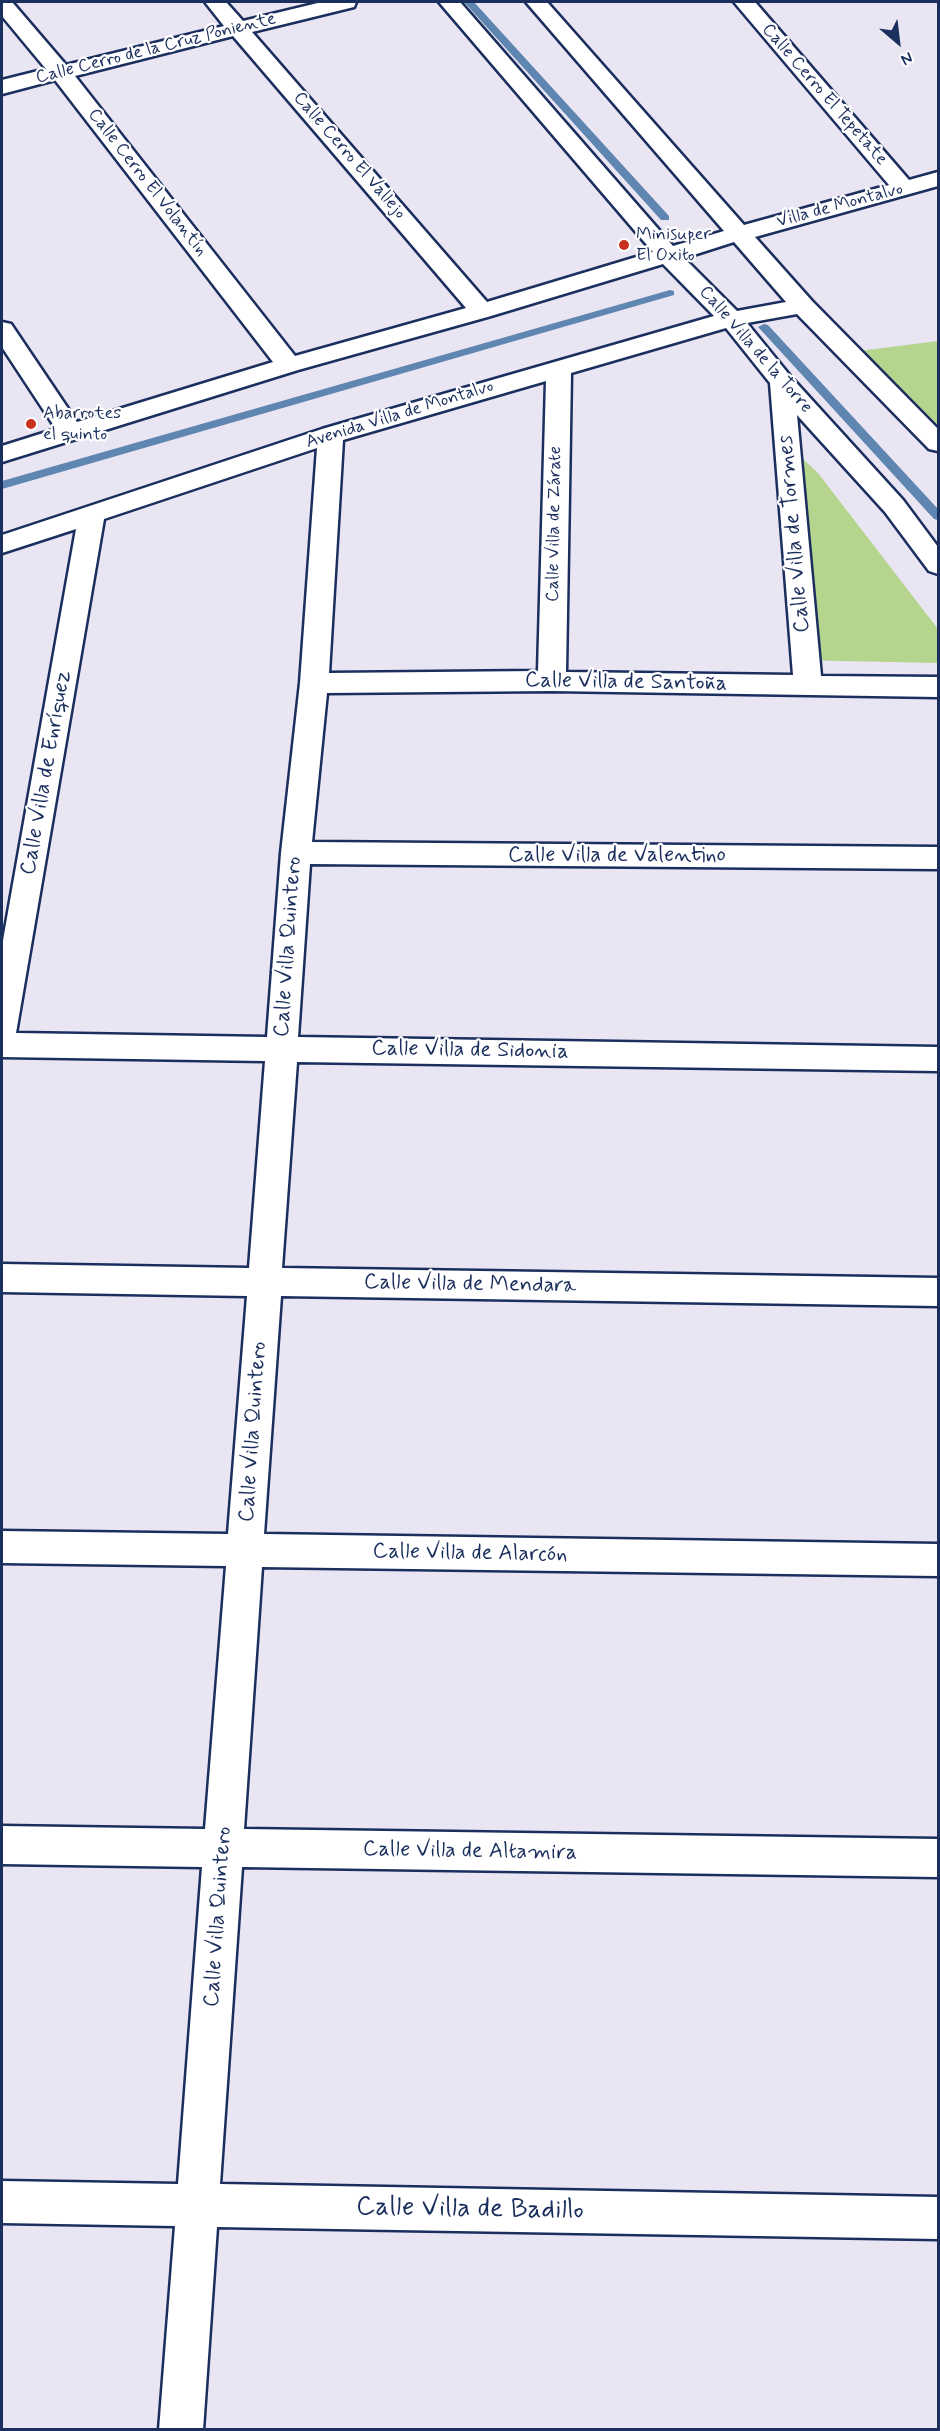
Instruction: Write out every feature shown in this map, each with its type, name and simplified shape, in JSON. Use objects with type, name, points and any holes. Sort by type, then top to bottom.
[{"type":"street","name":"Calle Cerro El Vallejo","points":[[215,2],[482,311]]},
{"type":"street","name":"Calle Cerro de la Cruz Poniente","points":[[2,87],[346,2]]},
{"type":"street","name":"Calle Villa de la Torre","points":[[450,2],[668,255],[731,319],[782,382],[894,506],[939,565]]},
{"type":"street","points":[[536,2],[803,306],[939,443]]},
{"type":"street","name":"Calle Cerro El Tepetate","points":[[744,2],[904,188]]},
{"type":"street","name":"Calle Cerro El Volantín","points":[[2,3],[61,73],[289,365]]},
{"type":"street","name":"Villa de Montalvo","points":[[741,233],[939,179]]},
{"type":"street","points":[[2,454],[289,365],[482,311],[741,233]]},
{"type":"street","name":"Avenida Villa de Montalvo","points":[[2,544],[331,435],[731,319],[803,306]]},
{"type":"street","points":[[2,329],[71,432]]},
{"type":"street","name":"Calle Villa de Zárate","points":[[552,681],[559,368]]},
{"type":"street","name":"Calle Villa de Tormes","points":[[782,382],[808,686]]},
{"type":"street","name":"Calle Villa Quintero","points":[[181,2430],[296,853],[314,683],[331,435]]},
{"type":"street","name":"Calle Villa de Enríquez","points":[[2,1030],[92,515]]},
{"type":"street","name":"Calle Villa de Santoña","points":[[314,683],[552,681],[939,687]]},
{"type":"street","name":"Calle Villa de Valentino","points":[[296,853],[939,858]]},
{"type":"street","name":"Calle Villa de Sidonia","points":[[2,1045],[282,1047],[939,1059]]},
{"type":"street","name":"Calle Villa de Mendara","points":[[2,1278],[939,1292]]},
{"type":"street","name":"Calle Villa de Alarcón","points":[[2,1547],[939,1560]]},
{"type":"street","name":"Calle Villa de Altamira","points":[[2,1845],[939,1858]]},
{"type":"street","name":"Calle Villa de Badillo","points":[[2,2202],[939,2218]]},
{"type":"green space","points":[[938,341],[938,451],[859,351]]},
{"type":"green space","points":[[775,433],[818,473],[938,629],[938,663],[791,660]]},
{"type":"waterway","points":[[469,2],[665,218]]},
{"type":"waterway","points":[[2,485],[670,293]]},
{"type":"waterway","points":[[764,327],[938,516]]},
{"type":"place","name":"Minisuper El Oxito","points":[[624,245]]},
{"type":"place","name":"Abarrotes el quinto","points":[[31,424]]}]
